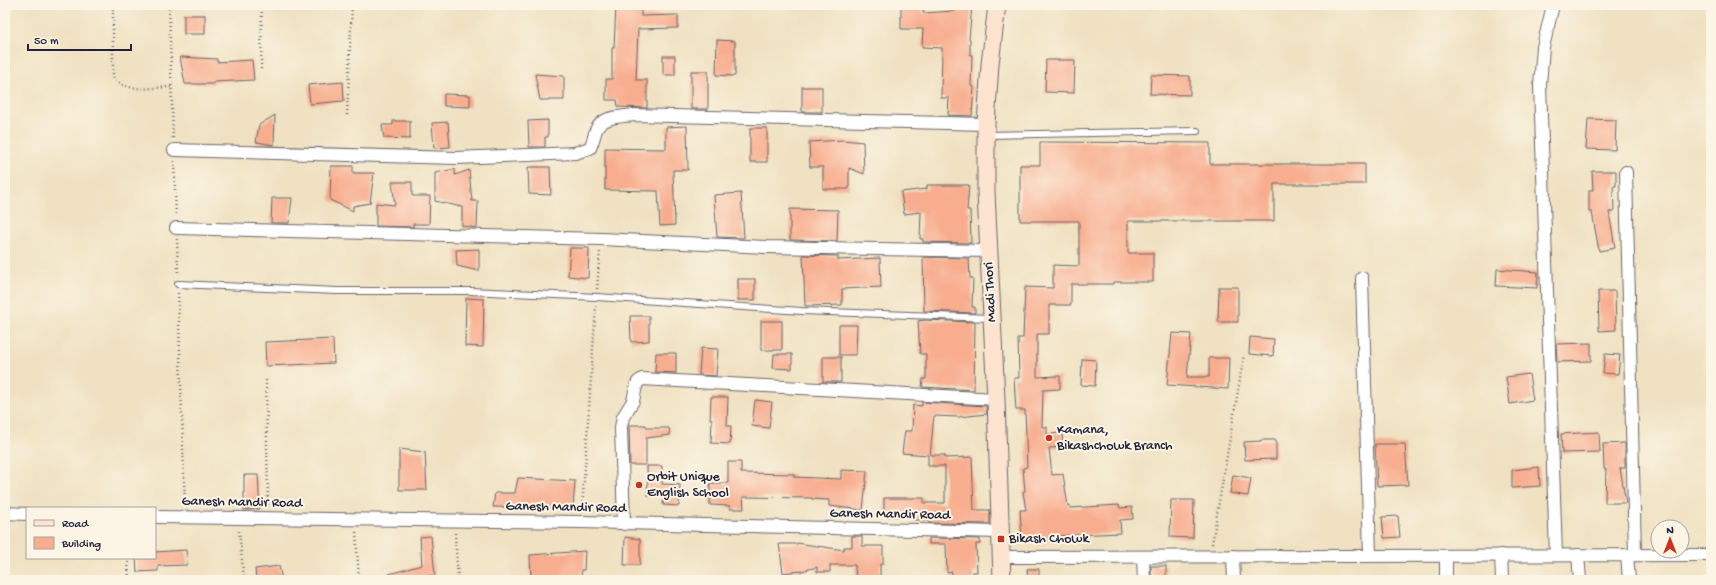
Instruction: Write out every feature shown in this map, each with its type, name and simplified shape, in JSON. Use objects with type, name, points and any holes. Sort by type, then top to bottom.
[{"type":"main road","name":"Madi Thori","points":[[997,5],[990,64],[986,129],[986,193],[996,400],[1002,580]]},
{"type":"street","points":[[1553,5],[1543,47],[1540,84],[1556,555]]},
{"type":"street","points":[[174,150],[456,158],[575,153],[590,148],[596,129],[601,122],[611,118],[633,115],[986,129]]},
{"type":"street","points":[[1626,172],[1631,555],[1629,580]]},
{"type":"street","points":[[176,228],[601,240],[766,247],[989,251]]},
{"type":"street","points":[[1362,278],[1370,556]]},
{"type":"street","points":[[624,524],[621,427],[623,417],[633,401],[638,382],[642,379],[996,400]]},
{"type":"street","points":[[5,513],[26,514]]},
{"type":"street","name":"Ganesh Mandir Road","points":[[156,517],[581,522],[1000,532]]},
{"type":"street","points":[[1501,555],[1502,580]]},
{"type":"street","points":[[1578,555],[1580,580]]},
{"type":"street","points":[[1001,557],[1711,555]]},
{"type":"street","points":[[1233,556],[1234,580]]},
{"type":"street","points":[[1446,556],[1446,580]]},
{"type":"street","points":[[1143,557],[1144,580]]},
{"type":"lane","points":[[986,129],[1197,132]]},
{"type":"lane","points":[[178,284],[337,291],[470,291],[597,297],[802,311],[992,318]]},
{"type":"path","points":[[113,5],[114,77],[118,83],[126,87],[138,88],[172,87]]},
{"type":"path","points":[[169,5],[185,517]]},
{"type":"path","points":[[261,69],[262,5]]},
{"type":"path","points":[[347,115],[352,5]]},
{"type":"path","points":[[581,522],[601,240]]},
{"type":"path","points":[[1210,556],[1244,355]]},
{"type":"path","points":[[266,380],[268,518]]},
{"type":"path","points":[[238,518],[244,580]]},
{"type":"path","points":[[355,519],[359,580]]},
{"type":"path","points":[[454,521],[458,580]]},
{"type":"path","points":[[128,559],[129,580]]},
{"type":"building","points":[[616,5],[641,5],[641,16],[678,15],[678,28],[638,29],[636,80],[647,80],[647,108],[618,107],[617,100],[606,100],[606,79],[612,79],[612,48],[614,48]]},
{"type":"building","points":[[901,5],[924,5],[923,13],[954,11],[955,5],[972,5],[969,39],[970,55],[972,55],[971,86],[974,87],[972,116],[948,115],[949,98],[941,98],[942,48],[922,47],[923,29],[901,29]]},
{"type":"building","points":[[184,15],[205,15],[205,34],[184,34]]},
{"type":"building","points":[[717,40],[735,41],[735,76],[716,75]]},
{"type":"building","points":[[663,56],[675,56],[675,75],[663,75]]},
{"type":"building","points":[[180,57],[217,59],[217,62],[252,60],[254,80],[214,82],[214,84],[185,84]]},
{"type":"building","points":[[1046,60],[1075,60],[1074,93],[1045,92]]},
{"type":"building","points":[[691,71],[708,71],[708,109],[691,109]]},
{"type":"building","points":[[535,74],[564,76],[564,100],[540,100]]},
{"type":"building","points":[[1151,75],[1190,76],[1190,95],[1150,94]]},
{"type":"building","points":[[343,82],[344,101],[310,104],[308,85]]},
{"type":"building","points":[[802,87],[822,87],[822,112],[802,112]]},
{"type":"building","points":[[444,94],[470,95],[470,107],[444,106]]},
{"type":"building","points":[[275,115],[274,145],[256,142],[259,125]]},
{"type":"building","points":[[1588,119],[1616,120],[1615,150],[1586,149]]},
{"type":"building","points":[[548,120],[548,137],[545,137],[545,147],[529,147],[528,121]]},
{"type":"building","points":[[393,121],[410,121],[410,139],[384,138],[382,125],[393,125]]},
{"type":"building","points":[[448,122],[450,147],[434,148],[432,123]]},
{"type":"building","points":[[687,126],[688,170],[673,170],[675,225],[660,226],[658,191],[605,190],[605,148],[666,149],[666,127]]},
{"type":"building","points":[[750,128],[767,128],[767,162],[750,162]]},
{"type":"building","points":[[843,140],[863,142],[864,174],[849,168],[849,189],[823,189],[823,167],[810,167],[809,142]]},
{"type":"building","points":[[1040,142],[1210,143],[1210,164],[1365,164],[1365,184],[1274,184],[1274,221],[1128,221],[1128,253],[1153,253],[1153,282],[1071,284],[1071,305],[1049,305],[1049,334],[1037,334],[1037,377],[1060,376],[1060,389],[1043,390],[1042,427],[1047,427],[1047,434],[1062,433],[1063,447],[1049,448],[1052,475],[1063,474],[1068,506],[1070,505],[1070,508],[1119,505],[1120,508],[1132,507],[1133,519],[1120,520],[1121,533],[1053,536],[1055,540],[1022,540],[1020,510],[1026,510],[1023,492],[1025,491],[1023,468],[1027,467],[1025,410],[1016,410],[1014,378],[1019,378],[1018,338],[1023,338],[1025,287],[1053,288],[1053,265],[1079,266],[1079,221],[1020,221],[1020,165],[1040,165]]},
{"type":"building","points":[[331,166],[353,166],[353,173],[374,173],[370,203],[353,206],[353,211],[330,200]]},
{"type":"building","points":[[528,167],[550,167],[551,195],[529,194]]},
{"type":"building","points":[[455,169],[455,175],[469,170],[472,201],[478,201],[477,228],[462,226],[462,207],[435,201],[435,173]]},
{"type":"building","points":[[1592,171],[1616,171],[1616,186],[1613,186],[1614,212],[1609,212],[1615,248],[1599,251],[1592,212],[1589,212],[1589,190],[1593,190]]},
{"type":"building","points":[[392,182],[412,182],[412,196],[430,196],[429,224],[413,224],[413,227],[376,226],[376,203],[395,205]]},
{"type":"building","points":[[927,185],[969,185],[967,210],[970,210],[971,243],[923,242],[923,239],[920,239],[921,212],[904,214],[901,192],[927,189]]},
{"type":"building","points":[[741,193],[744,238],[717,237],[714,195]]},
{"type":"building","points":[[272,198],[292,198],[289,223],[271,223]]},
{"type":"building","points":[[790,209],[838,210],[837,241],[790,240]]},
{"type":"building","points":[[570,248],[589,248],[588,278],[568,276]]},
{"type":"building","points":[[479,249],[479,271],[457,266],[456,250]]},
{"type":"building","points":[[803,255],[838,256],[838,260],[880,258],[881,287],[842,289],[842,305],[805,306]]},
{"type":"building","points":[[923,257],[969,258],[970,278],[973,278],[972,307],[975,307],[975,313],[924,311]]},
{"type":"building","points":[[1497,269],[1538,272],[1537,288],[1496,286]]},
{"type":"building","points":[[738,279],[755,279],[755,300],[738,300]]},
{"type":"building","points":[[1219,287],[1238,287],[1238,322],[1218,322]]},
{"type":"building","points":[[1598,291],[1615,291],[1616,330],[1599,331]]},
{"type":"building","points":[[466,298],[484,299],[483,347],[465,346]]},
{"type":"building","points":[[630,316],[649,316],[649,341],[631,342]]},
{"type":"building","points":[[761,321],[782,321],[782,350],[761,350]]},
{"type":"building","points":[[918,321],[975,322],[974,390],[922,387],[923,379],[926,379],[926,354],[920,354]]},
{"type":"building","points":[[839,325],[857,325],[856,355],[839,355]]},
{"type":"building","points":[[1172,333],[1191,334],[1187,377],[1209,377],[1209,358],[1229,358],[1228,389],[1167,385]]},
{"type":"building","points":[[1250,337],[1274,339],[1273,356],[1249,354]]},
{"type":"building","points":[[333,339],[334,363],[266,366],[265,342]]},
{"type":"building","points":[[1591,343],[1591,361],[1557,362],[1556,344]]},
{"type":"building","points":[[701,348],[718,349],[716,376],[699,375]]},
{"type":"building","points":[[656,353],[676,353],[676,373],[655,372]]},
{"type":"building","points":[[774,354],[792,354],[792,369],[773,368]]},
{"type":"building","points":[[1605,354],[1620,355],[1618,374],[1603,373]]},
{"type":"building","points":[[823,357],[841,357],[841,382],[823,382]]},
{"type":"building","points":[[1082,359],[1096,360],[1095,386],[1081,385]]},
{"type":"building","points":[[1529,374],[1533,400],[1510,404],[1506,377]]},
{"type":"building","points":[[711,397],[728,397],[727,426],[731,426],[730,444],[711,443]]},
{"type":"building","points":[[755,400],[772,402],[769,428],[752,426]]},
{"type":"building","points":[[922,402],[986,406],[987,414],[959,417],[934,416],[930,455],[945,455],[945,458],[972,457],[974,510],[990,510],[990,524],[929,523],[929,520],[912,520],[912,517],[884,516],[884,498],[924,498],[924,503],[945,503],[945,466],[928,466],[928,455],[902,453],[905,431],[912,431],[913,405],[922,406]]},
{"type":"building","points":[[629,425],[646,425],[646,428],[669,428],[670,435],[646,438],[646,465],[630,465]]},
{"type":"building","points":[[1599,432],[1600,452],[1562,453],[1561,434]]},
{"type":"building","points":[[1276,440],[1276,459],[1245,460],[1244,442]]},
{"type":"building","points":[[1625,443],[1625,468],[1620,468],[1626,503],[1605,503],[1606,469],[1604,469],[1603,444]]},
{"type":"building","points":[[1375,444],[1405,444],[1408,485],[1377,486]]},
{"type":"building","points":[[399,449],[425,452],[427,490],[399,490]]},
{"type":"building","points":[[728,462],[741,462],[741,473],[794,474],[794,477],[841,479],[841,470],[867,471],[863,510],[829,506],[829,500],[812,498],[743,497],[744,509],[730,509],[730,506],[710,505],[710,483],[728,483]]},
{"type":"building","points":[[647,466],[662,466],[662,484],[680,485],[679,506],[663,505],[664,496],[648,496]]},
{"type":"building","points":[[1539,467],[1540,486],[1512,488],[1512,470]]},
{"type":"building","points":[[244,475],[258,475],[260,509],[244,510]]},
{"type":"building","points":[[1233,475],[1251,478],[1248,496],[1230,493]]},
{"type":"building","points":[[518,478],[575,481],[573,509],[493,507],[495,493],[515,493]]},
{"type":"building","points":[[1171,500],[1194,500],[1193,538],[1170,537]]},
{"type":"building","points":[[1398,516],[1400,537],[1384,538],[1382,517]]},
{"type":"building","points":[[431,536],[435,575],[390,580],[389,574],[422,565],[420,537]]},
{"type":"building","points":[[852,536],[862,536],[862,546],[883,546],[883,564],[880,564],[880,580],[856,580],[855,565],[830,565],[830,572],[817,572],[817,567],[802,571],[783,573],[779,544],[797,543],[844,550],[844,547],[852,547]]},
{"type":"building","points":[[625,537],[640,539],[640,565],[624,565]]},
{"type":"building","points":[[929,538],[980,539],[980,544],[976,544],[977,572],[973,572],[973,580],[951,580],[952,572],[947,573],[946,544],[929,544]]},
{"type":"building","points":[[186,550],[187,565],[158,566],[158,571],[137,572],[136,559],[156,559],[156,552]]},
{"type":"building","points":[[585,551],[584,570],[581,570],[582,580],[531,580],[530,555]]},
{"type":"building","points":[[279,566],[282,580],[256,580],[255,569]]},
{"type":"building","points":[[1151,566],[1166,566],[1166,580],[1151,580]]},
{"type":"building","points":[[1027,569],[1039,569],[1039,580],[1028,580]]},
{"type":"place","name":"Kamana, Bikashchowk Branch","points":[[1049,438]]},
{"type":"place","name":"Orbit Unique English School","points":[[639,485]]},
{"type":"place","name":"Bikash Chowk","points":[[1001,539]]}]
